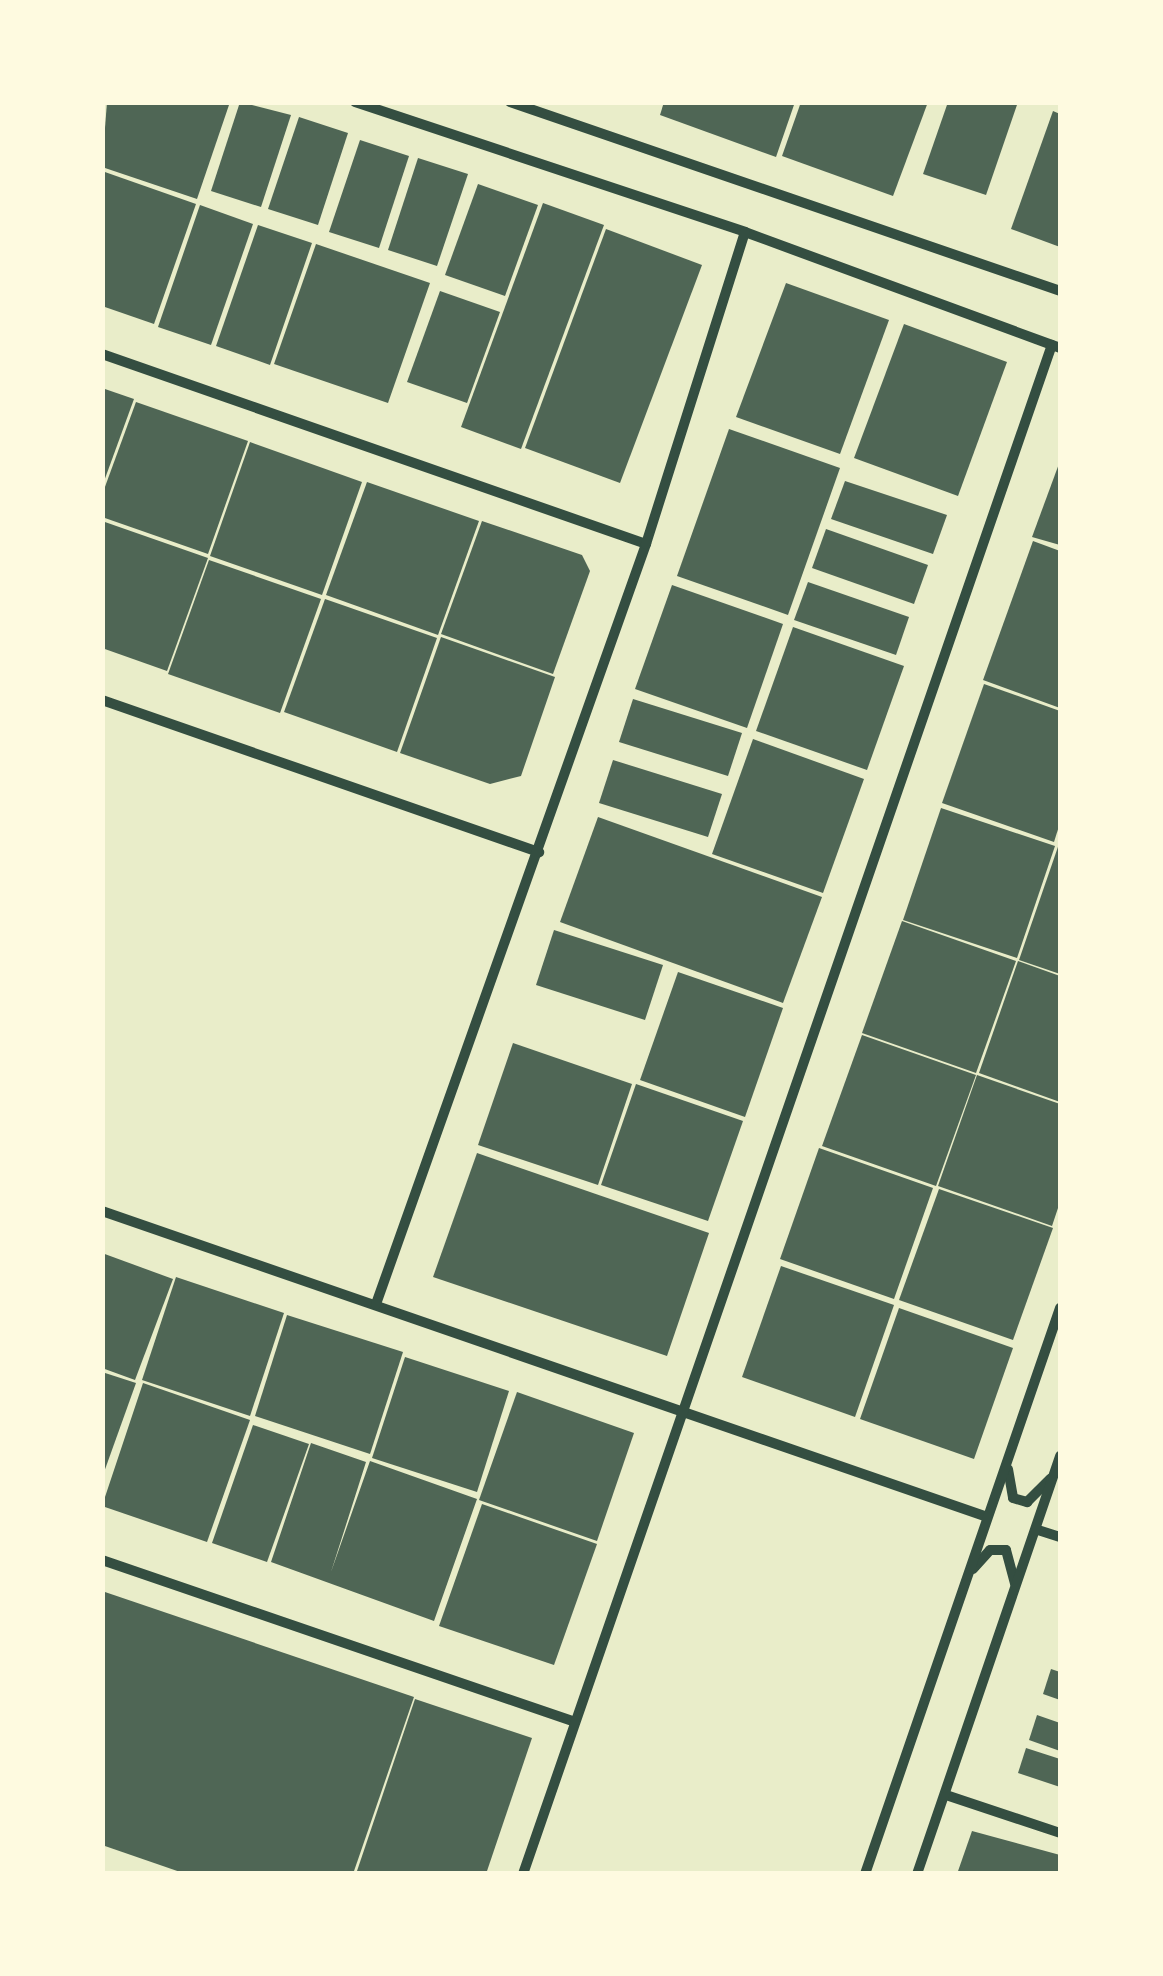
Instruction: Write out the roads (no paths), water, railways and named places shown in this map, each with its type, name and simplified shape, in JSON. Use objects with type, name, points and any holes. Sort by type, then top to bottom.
[{"type":"street","points":[[356,102],[744,232],[1056,346],[686,1410],[573,1721],[523,1874]]},
{"type":"street","points":[[510,102],[1060,291]]},
{"type":"street","points":[[376,1304],[646,544],[744,232]]},
{"type":"street","points":[[102,354],[646,544]]},
{"type":"street","points":[[102,700],[539,852]]},
{"type":"street","points":[[102,1211],[987,1517]]},
{"type":"street","points":[[865,1874],[1060,1308]]},
{"type":"street","points":[[1010,1453],[1013,1498],[1027,1502],[1054,1475]]},
{"type":"street","points":[[917,1874],[1038,1530],[1060,1456]]},
{"type":"street","points":[[1038,1530],[1060,1537]]},
{"type":"street","points":[[966,1578],[990,1550],[1006,1550],[1015,1595]]},
{"type":"street","points":[[102,1560],[573,1721]]},
{"type":"street","points":[[946,1795],[1060,1833]]}]
